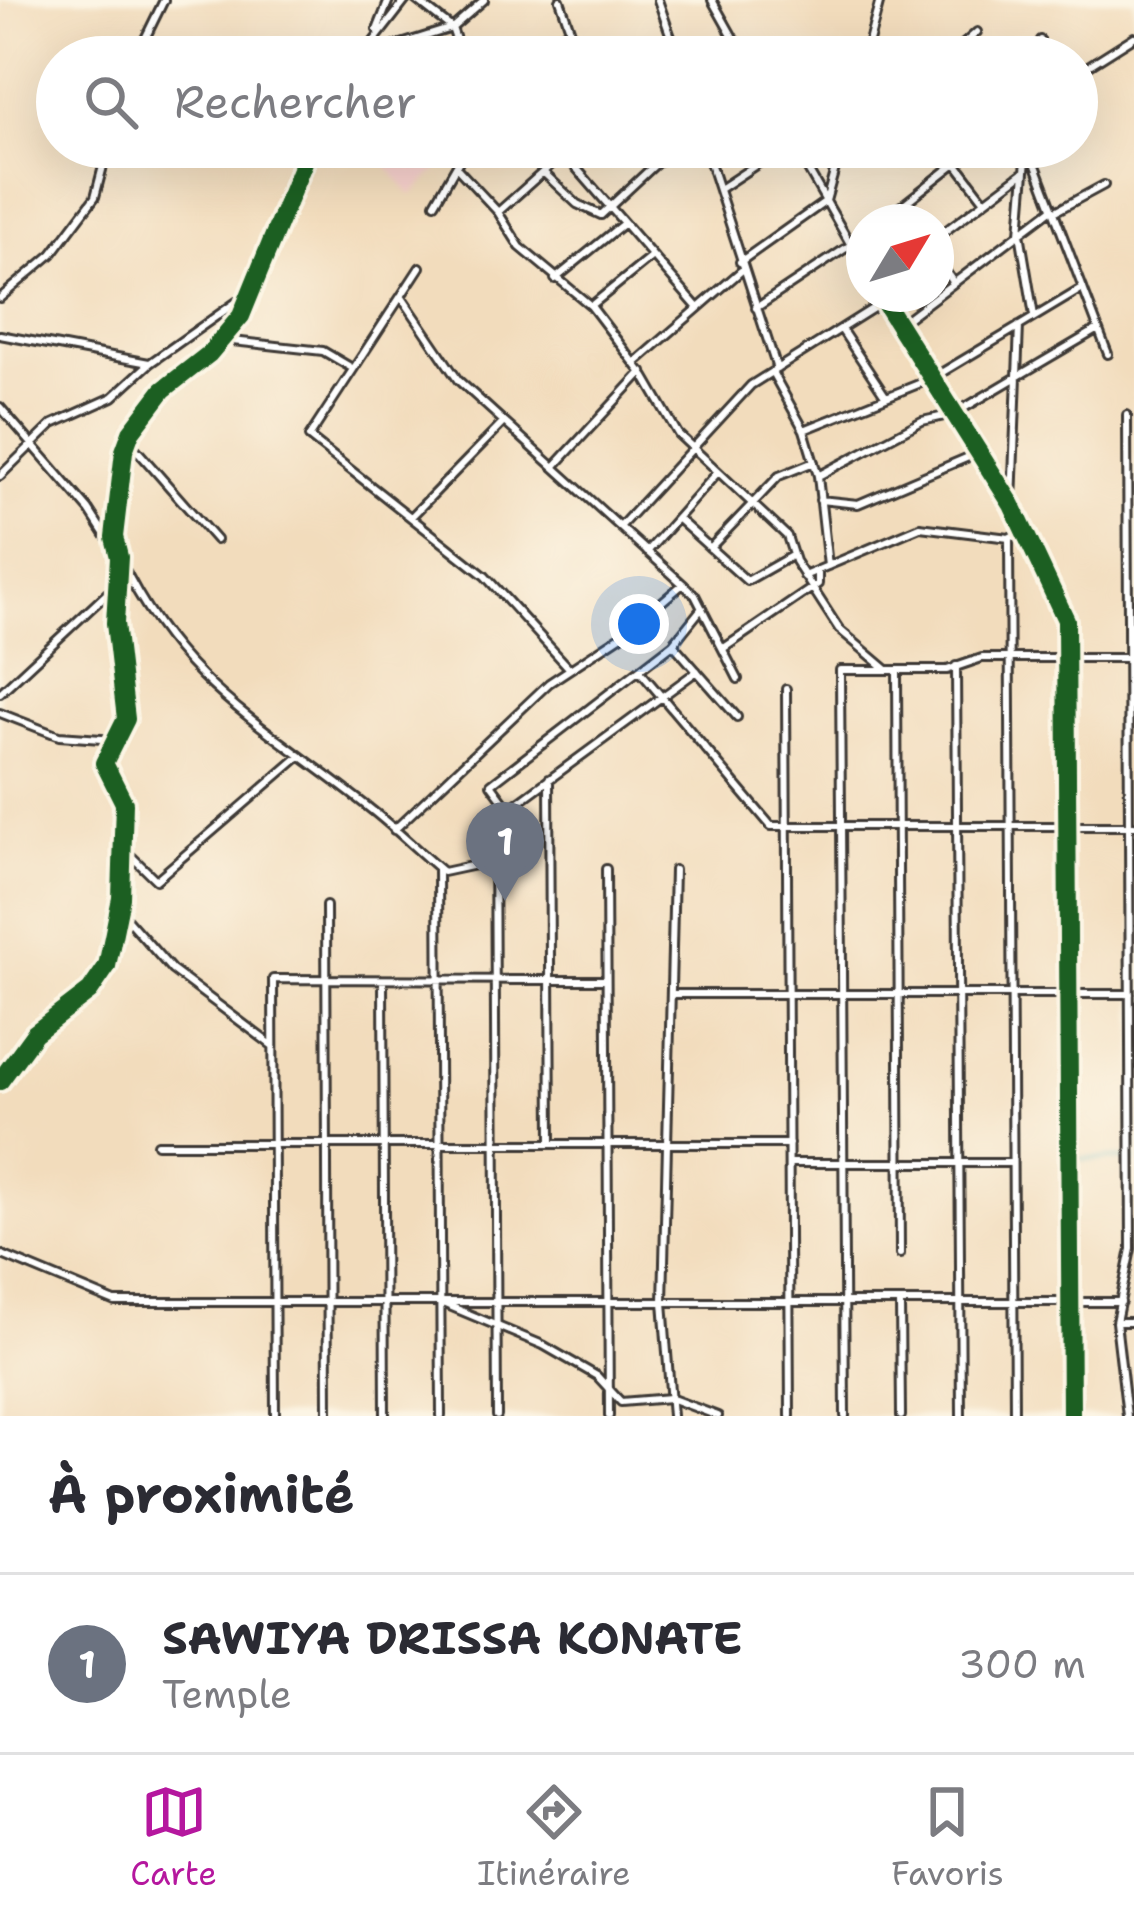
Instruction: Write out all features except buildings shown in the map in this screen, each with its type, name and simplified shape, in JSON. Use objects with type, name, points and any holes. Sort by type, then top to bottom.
[{"type":"street","points":[[146,36],[164,0]]},
{"type":"street","points":[[374,36],[388,0]]},
{"type":"street","points":[[376,36],[406,0]]},
{"type":"street","points":[[416,0],[452,28],[455,36]]},
{"type":"street","points":[[426,36],[452,28],[484,0]]},
{"type":"street","points":[[560,0],[570,29],[561,36]]},
{"type":"street","points":[[658,0],[671,36]]},
{"type":"street","points":[[712,0],[732,36]]},
{"type":"street","points":[[871,36],[880,0]]},
{"type":"street","points":[[972,36],[976,32]]},
{"type":"street","points":[[1098,60],[1134,37]]},
{"type":"street","points":[[0,298],[52,254],[95,196],[102,168]]},
{"type":"street","points":[[0,1081],[35,1034],[97,982],[107,966],[123,848],[124,803],[104,763],[126,718],[115,623],[117,489],[128,440],[163,390],[223,340],[255,289],[302,168]]},
{"type":"street","points":[[435,202],[455,168]]},
{"type":"street","points":[[457,168],[499,212],[520,247],[591,306],[642,372],[678,434],[787,536],[804,576],[839,629],[892,670]]},
{"type":"street","points":[[499,212],[546,168]]},
{"type":"street","points":[[576,168],[698,308]]},
{"type":"street","points":[[543,172],[577,204],[601,214],[653,168]]},
{"type":"street","points":[[714,168],[774,370],[814,462],[828,566]]},
{"type":"street","points":[[722,188],[752,168]]},
{"type":"street","points":[[807,168],[846,237]]},
{"type":"street","points":[[635,363],[741,266],[826,201],[835,168]]},
{"type":"street","points":[[905,204],[950,168]]},
{"type":"street","points":[[960,168],[985,201]]},
{"type":"street","points":[[1025,168],[1020,233],[1034,317]]},
{"type":"street","points":[[1036,168],[1108,353]]},
{"type":"street","points":[[954,224],[1024,172]]},
{"type":"street","points":[[954,283],[1053,210],[1104,185]]},
{"type":"street","points":[[555,278],[624,223]]},
{"type":"street","points":[[756,308],[846,249]]},
{"type":"street","points":[[591,306],[650,258]]},
{"type":"street","points":[[420,267],[309,437],[485,577],[570,669]]},
{"type":"street","points":[[804,430],[931,379],[1083,288]]},
{"type":"street","points":[[0,476],[52,424],[113,398],[149,363],[255,289]]},
{"type":"street","points":[[401,296],[458,380],[683,584],[702,608],[739,679]]},
{"type":"street","points":[[620,527],[751,385],[863,312]]},
{"type":"street","points":[[889,312],[1012,505],[1066,620],[1070,1416]]},
{"type":"street","points":[[897,326],[916,312]]},
{"type":"street","points":[[1012,505],[1019,326]]},
{"type":"street","points":[[818,476],[922,421],[953,414],[1098,328]]},
{"type":"street","points":[[841,329],[886,397]]},
{"type":"street","points":[[0,334],[149,363]]},
{"type":"street","points":[[223,340],[323,351],[353,369]]},
{"type":"street","points":[[554,467],[642,372]]},
{"type":"street","points":[[0,407],[89,510],[141,603],[178,655],[228,704],[442,872],[494,861]]},
{"type":"street","points":[[1127,416],[1133,1249],[1116,1322],[1127,1416]]},
{"type":"street","points":[[412,516],[504,422]]},
{"type":"street","points":[[128,440],[216,540]]},
{"type":"street","points":[[819,500],[858,504],[913,477],[945,472],[978,452]]},
{"type":"street","points":[[710,548],[779,476],[814,462]]},
{"type":"street","points":[[647,552],[718,472]]},
{"type":"street","points":[[677,518],[747,581],[793,555]]},
{"type":"street","points":[[804,576],[920,527],[1009,538],[1024,530]]},
{"type":"street","points":[[1009,538],[1014,1416]]},
{"type":"street","points":[[723,649],[812,589],[818,584],[818,570]]},
{"type":"street","points":[[0,693],[117,584]]},
{"type":"street","points":[[394,830],[549,682],[683,584]]},
{"type":"street","points":[[508,807],[491,784],[674,644],[683,625],[702,608]]},
{"type":"street","points":[[674,644],[737,717]]},
{"type":"street","points":[[845,1416],[840,670],[956,666],[1009,658],[1131,658]]},
{"type":"street","points":[[956,666],[961,1416]]},
{"type":"street","points":[[640,670],[771,826],[1132,826]]},
{"type":"street","points":[[892,670],[900,1255]]},
{"type":"street","points":[[497,1416],[494,820],[697,671]]},
{"type":"street","points":[[786,689],[790,1416]]},
{"type":"street","points":[[0,713],[59,736],[116,740]]},
{"type":"street","points":[[123,848],[156,880],[298,757]]},
{"type":"street","points":[[549,779],[551,1144]]},
{"type":"street","points":[[438,868],[441,1416]]},
{"type":"street","points":[[606,869],[609,1416]]},
{"type":"street","points":[[672,1416],[663,1302],[674,870]]},
{"type":"street","points":[[326,906],[328,1416]]},
{"type":"street","points":[[118,910],[183,979],[273,1047]]},
{"type":"street","points":[[275,1416],[273,980],[606,980]]},
{"type":"street","points":[[383,980],[385,1416]]},
{"type":"street","points":[[671,994],[1132,994]]},
{"type":"street","points":[[158,1144],[789,1144]]},
{"type":"street","points":[[789,1163],[1012,1163]]},
{"type":"street","points":[[0,1254],[115,1302],[1121,1302]]},
{"type":"street","points":[[440,1302],[543,1345],[608,1386],[621,1402],[670,1398],[718,1416]]},
{"type":"street","points":[[900,1302],[901,1416]]},
{"type":"street","points":[[1116,1322],[1134,1322]]},
{"type":"street","points":[[1123,1377],[1134,1377]]},
{"type":"shaded area","points":[[388,168],[440,168],[411,195]]},
{"type":"waterway","points":[[1071,1159],[1134,1159]]},
{"type":"cycle path","points":[[0,1081],[35,1033],[90,991],[107,966],[121,898],[124,803],[104,763],[126,719],[115,623],[119,557],[114,537],[124,451],[131,432],[163,390],[209,354],[241,316],[301,168]]},
{"type":"cycle path","points":[[890,312],[1012,505],[1066,620],[1071,1416]]},
{"type":"place","name":"SAWIYA DRISSA KONATE","points":[[505,901]]}]
